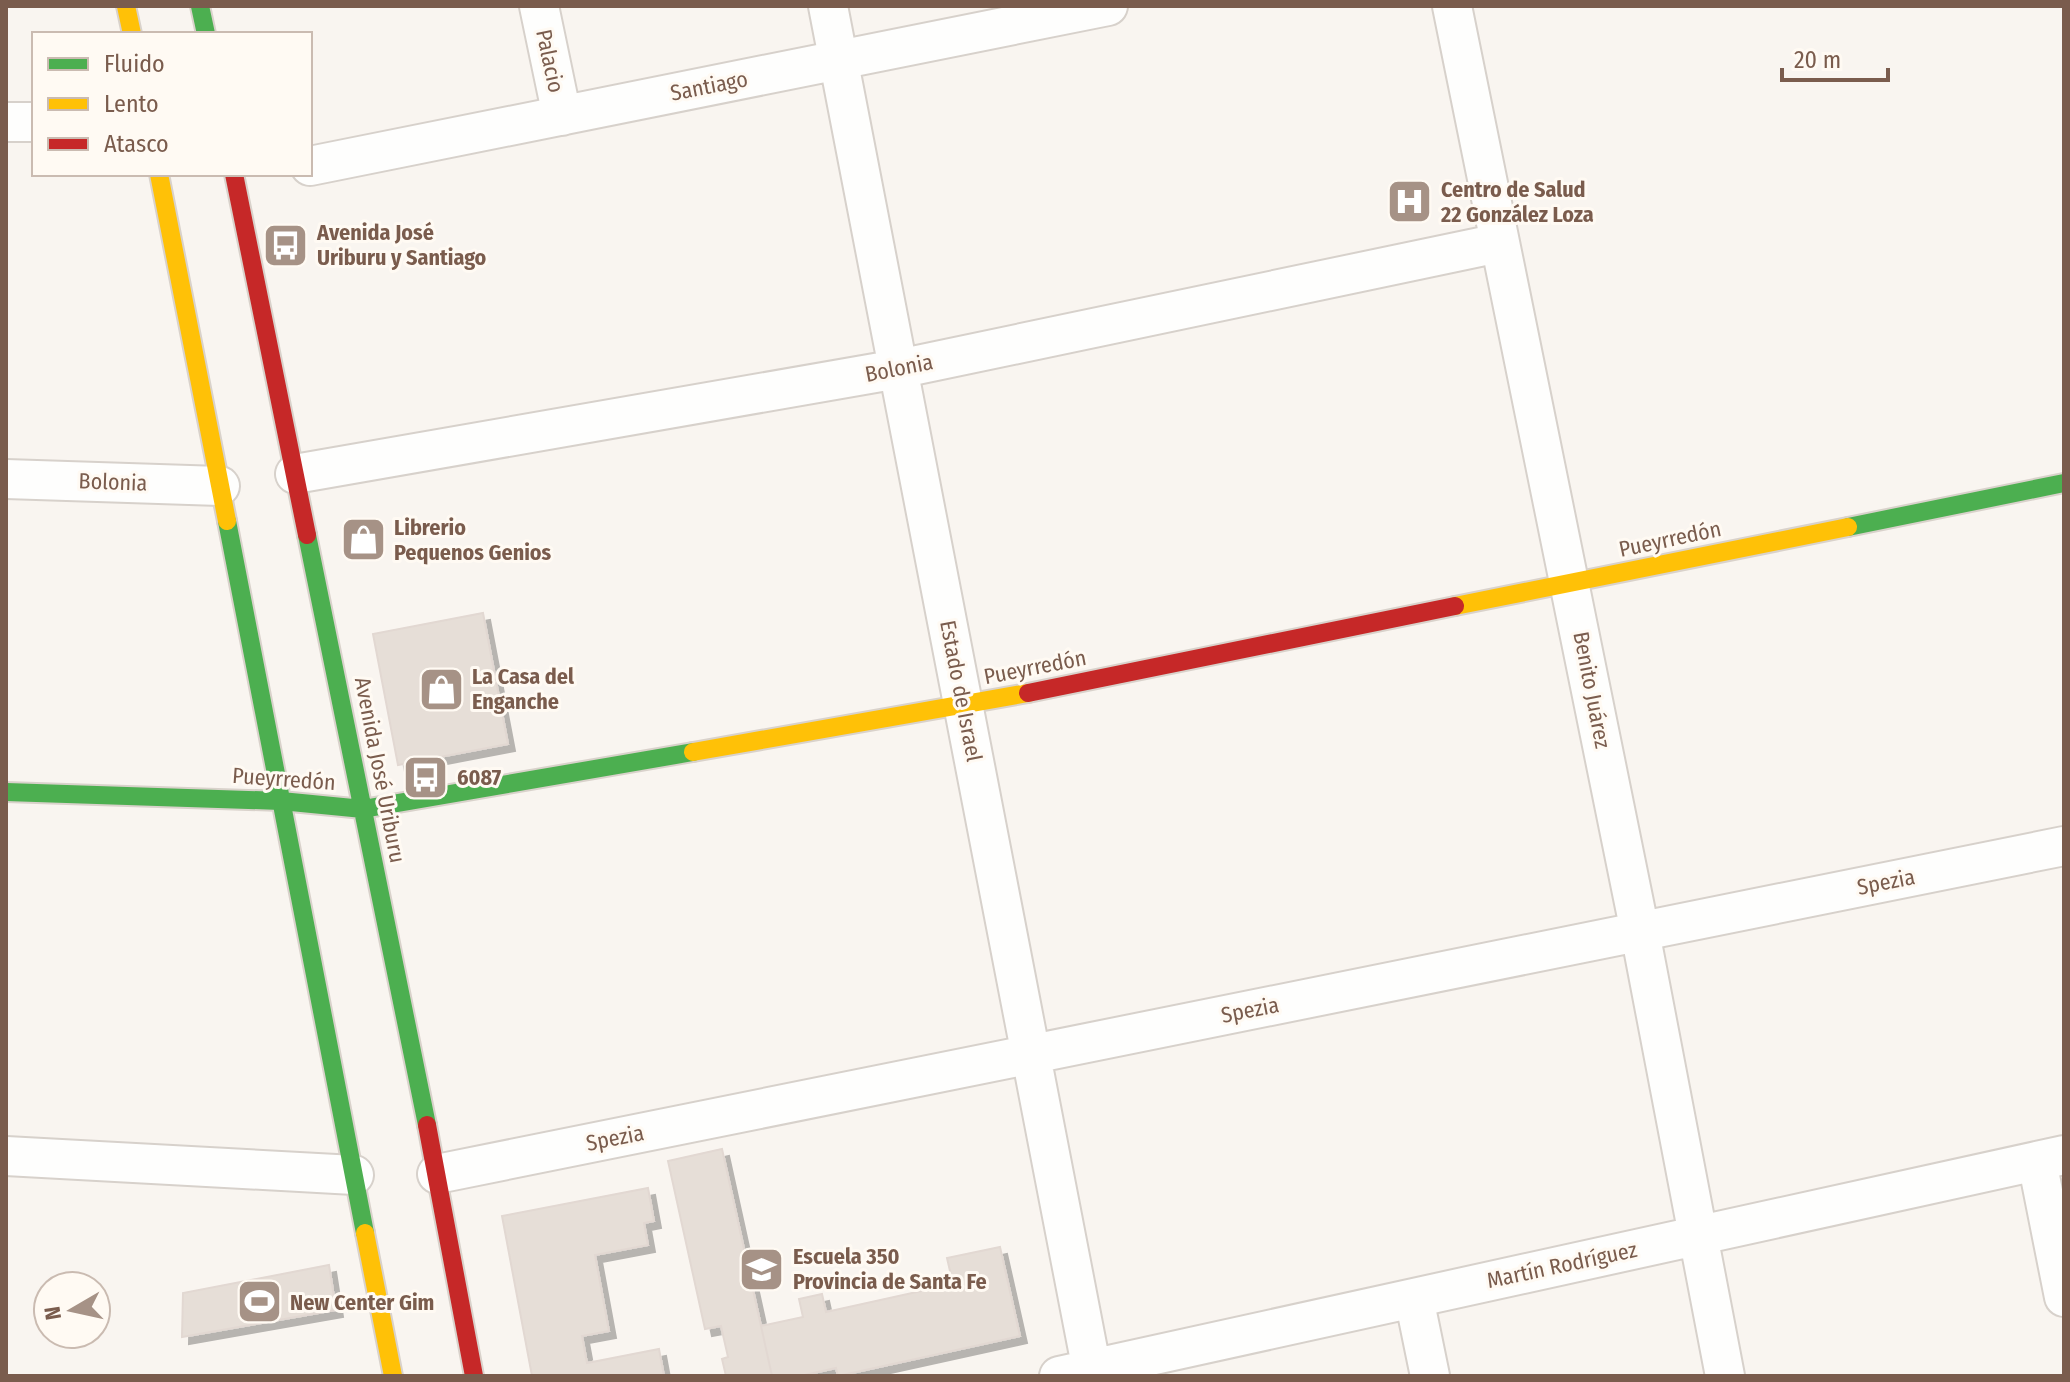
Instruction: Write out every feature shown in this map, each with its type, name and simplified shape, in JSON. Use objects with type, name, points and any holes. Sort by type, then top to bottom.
[{"type":"main road","points":[[126,6],[132,32]]},
{"type":"main road","points":[[200,6],[206,32]]},
{"type":"main road","points":[[159,176],[393,1376]]},
{"type":"main road","name":"Avenida José Uriburu","points":[[234,176],[437,1174],[474,1376]]},
{"type":"main road","name":"Pueyrredón","points":[[6,792],[281,801],[363,809],[963,706],[2064,483]]},
{"type":"street","name":"Palacio","points":[[539,6],[562,116]]},
{"type":"street","name":"Estado de Israel","points":[[828,6],[1030,1054],[1081,1374]]},
{"type":"street","name":"Santiago","points":[[312,166],[1108,6]]},
{"type":"street","name":"Benito Juárez","points":[[1452,6],[1640,932],[1725,1376]]},
{"type":"street","points":[[6,122],[32,122]]},
{"type":"street","name":"Bolonia","points":[[295,474],[898,369],[1499,243]]},
{"type":"street","name":"Bolonia","points":[[6,479],[220,486]]},
{"type":"street","name":"Spezia","points":[[437,1174],[2064,846]]},
{"type":"street","points":[[6,1156],[354,1175]]},
{"type":"street","points":[[2050,1158],[2064,1297]]},
{"type":"street","name":"Martín Rodríguez","points":[[1081,1374],[2050,1158]]},
{"type":"street","points":[[1414,1298],[1430,1376]]},
{"type":"building","name":"La Casa del Enganche","points":[[483,613],[508,744],[398,765],[373,634]]},
{"type":"building","points":[[722,1149],[772,1376],[726,1376],[722,1359],[728,1357],[721,1326],[705,1329],[668,1161]]},
{"type":"building","points":[[648,1188],[654,1221],[644,1223],[648,1245],[595,1255],[609,1331],[582,1336],[587,1363],[659,1349],[664,1376],[532,1376],[502,1216]]},
{"type":"building","points":[[1000,1247],[1020,1336],[838,1376],[836,1368],[800,1376],[772,1376],[761,1326],[803,1317],[799,1299],[822,1294],[826,1312],[953,1284],[947,1258]]},
{"type":"building","name":"New Center Gim","points":[[329,1265],[336,1310],[182,1337],[183,1293]]},
{"type":"traffic: fast","points":[[200,6],[206,32]]},
{"type":"traffic: fast","points":[[1848,527],[2064,483]]},
{"type":"traffic: fast","points":[[227,521],[365,1233]]},
{"type":"traffic: fast","points":[[307,535],[427,1125]]},
{"type":"traffic: fast","points":[[6,792],[281,801],[363,809],[693,752]]},
{"type":"traffic: slow","points":[[126,6],[132,32]]},
{"type":"traffic: slow","points":[[159,176],[227,521]]},
{"type":"traffic: slow","points":[[1455,606],[1848,527]]},
{"type":"traffic: slow","points":[[693,752],[1028,693]]},
{"type":"traffic: slow","points":[[365,1233],[393,1376]]},
{"type":"traffic: jam","points":[[234,176],[307,535]]},
{"type":"traffic: jam","points":[[1028,693],[1455,606]]},
{"type":"traffic: jam","points":[[427,1125],[474,1376]]},
{"type":"place","name":"Centro de Salud 22 González Loza","points":[[1410,202]]},
{"type":"place","name":"Avenida José Uriburu y Santiago","points":[[286,245]]},
{"type":"place","name":"Librerio Pequenos Genios","points":[[363,540]]},
{"type":"place","name":"La Casa del Enganche","points":[[441,689]]},
{"type":"place","name":"6087","points":[[426,777]]},
{"type":"place","name":"Escuela 350 Provincia de Santa Fe","points":[[762,1269]]},
{"type":"place","name":"New Center Gim","points":[[259,1302]]}]
